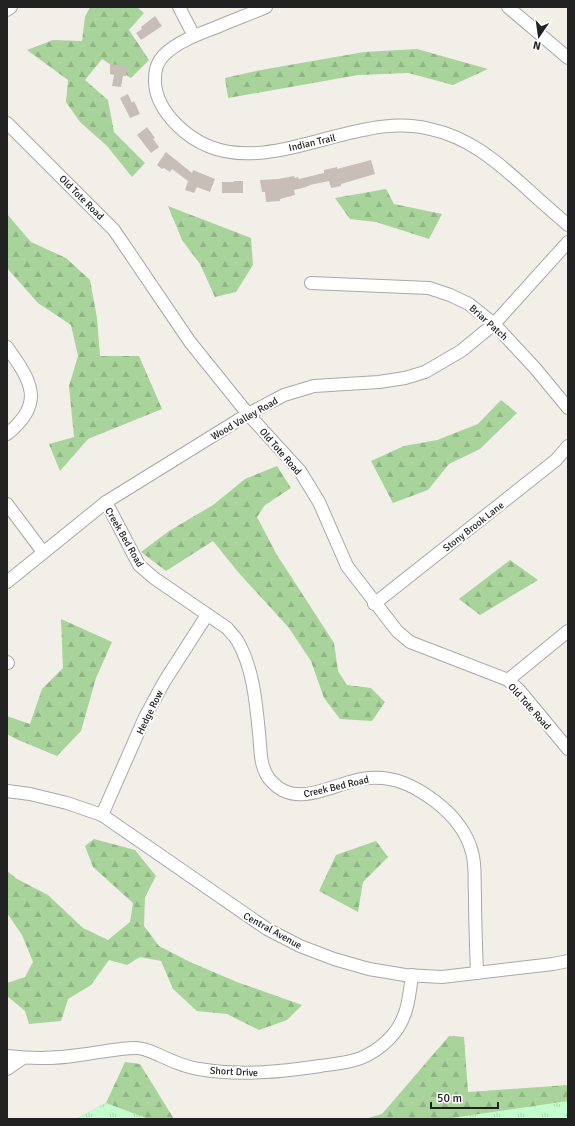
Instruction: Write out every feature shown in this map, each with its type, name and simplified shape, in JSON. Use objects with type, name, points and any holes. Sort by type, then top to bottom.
[{"type":"street","points":[[7,10],[11,7]]},
{"type":"street","points":[[179,7],[194,36]]},
{"type":"street","name":"Indian Trail","points":[[266,7],[194,36],[171,49],[163,56],[155,74],[157,96],[162,106],[174,122],[189,136],[206,146],[226,152],[256,154],[383,126],[399,125],[430,129],[461,139],[488,155],[568,226]]},
{"type":"street","points":[[508,7],[568,58]]},
{"type":"street","name":"Old Tote Road","points":[[7,122],[114,230],[190,342],[248,414],[300,471],[319,502],[347,566],[374,604],[397,631],[410,642],[508,680],[520,691],[568,749]]},
{"type":"street","name":"Wood Valley Road","points":[[7,582],[106,502],[248,414],[284,395],[314,386],[379,382],[405,378],[425,372],[461,351],[494,324],[568,242]]},
{"type":"street","name":"Briar Patch","points":[[311,283],[429,288],[450,295],[469,304],[494,324],[535,368],[568,408]]},
{"type":"street","points":[[7,347],[23,370],[28,381],[31,399],[25,416],[20,423],[7,434]]},
{"type":"street","name":"Stony Brook Lane","points":[[374,604],[556,460],[568,446]]},
{"type":"street","name":"Creek Bed Road","points":[[106,502],[139,565],[154,578],[226,628],[236,639],[248,666],[257,710],[262,766],[270,781],[283,791],[299,795],[363,779],[378,778],[396,780],[413,786],[421,791],[449,812],[454,818],[469,843],[474,862],[476,973]]},
{"type":"street","points":[[7,504],[43,552]]},
{"type":"street","name":"Hedge Row","points":[[102,815],[145,717],[164,682],[207,615]]},
{"type":"street","points":[[508,680],[568,631]]},
{"type":"street","name":"Central Avenue","points":[[7,791],[30,794],[67,803],[102,815],[242,913],[300,946],[334,959],[369,969],[412,975],[442,977],[568,961]]},
{"type":"street","name":"Short Drive","points":[[7,1056],[49,1059],[124,1048],[138,1048],[198,1069],[221,1072],[254,1073],[281,1072],[355,1060],[370,1054],[395,1032],[409,1002],[412,975]]},
{"type":"street","points":[[7,1069],[23,1058]]},
{"type":"green space","points":[[90,7],[137,7],[144,13],[129,30],[149,60],[131,78],[102,59],[85,80],[108,100],[114,132],[145,163],[132,177],[107,146],[80,122],[66,102],[68,80],[27,50],[53,40],[82,41],[85,17]]},
{"type":"green space","points":[[417,49],[488,69],[453,85],[408,73],[358,75],[228,98],[225,78],[261,70],[364,52]]},
{"type":"green space","points":[[386,189],[394,204],[442,214],[429,239],[376,222],[350,219],[335,198]]},
{"type":"green space","points":[[168,206],[251,238],[253,265],[236,292],[215,297],[200,264],[182,240]]},
{"type":"green space","points":[[7,214],[31,242],[66,258],[90,280],[97,318],[100,356],[139,356],[162,409],[88,439],[60,471],[49,444],[74,437],[69,386],[78,356],[71,325],[38,303],[7,268]]},
{"type":"green space","points":[[501,400],[517,413],[480,449],[449,464],[428,490],[393,503],[371,461],[404,446],[437,440],[478,424]]},
{"type":"green space","points":[[277,466],[291,488],[265,505],[257,517],[277,555],[334,643],[338,671],[347,685],[371,688],[385,702],[372,721],[340,719],[324,698],[311,661],[289,628],[238,572],[213,541],[166,571],[141,552],[169,531],[213,505],[245,479]]},
{"type":"green space","points":[[510,560],[538,580],[480,615],[459,599]]},
{"type":"green space","points":[[61,619],[112,642],[96,678],[81,731],[57,756],[7,734],[7,716],[30,724],[42,689],[63,668]]},
{"type":"green space","points":[[94,839],[135,850],[156,876],[145,897],[144,926],[159,946],[190,962],[237,982],[302,1005],[287,1020],[259,1030],[227,1014],[197,1011],[173,989],[161,961],[140,957],[127,965],[109,960],[91,985],[68,999],[61,1021],[29,1024],[25,1011],[7,996],[7,983],[25,977],[33,962],[22,935],[7,913],[7,871],[17,879],[48,895],[83,928],[108,940],[130,922],[133,903],[93,867],[85,846]]},
{"type":"green space","points":[[376,841],[388,857],[363,882],[358,912],[319,891],[336,855]]},
{"type":"green space","points":[[449,1036],[464,1037],[468,1092],[568,1085],[568,1119],[365,1119],[382,1114]]},
{"type":"green space","points":[[125,1062],[140,1064],[174,1119],[76,1119],[106,1103]]},
{"type":"green space","points":[[568,1101],[568,1119],[445,1119]]},
{"type":"green space","points":[[106,1103],[149,1119],[76,1119]]},
{"type":"building","points":[[155,16],[162,26],[141,40],[136,33]]},
{"type":"building","points":[[110,64],[127,66],[126,76],[123,76],[121,87],[112,86],[114,75],[110,74]]},
{"type":"building","points":[[128,94],[132,103],[134,101],[140,114],[130,118],[120,98]]},
{"type":"building","points":[[147,127],[155,138],[153,139],[159,147],[151,153],[137,135]]},
{"type":"building","points":[[166,152],[192,173],[193,170],[215,179],[210,192],[197,187],[194,193],[185,190],[188,181],[172,169],[170,172],[157,165]]},
{"type":"building","points":[[371,160],[375,174],[341,184],[341,186],[331,188],[329,181],[310,185],[294,190],[295,195],[280,199],[280,201],[266,202],[265,192],[262,192],[260,180],[294,176],[295,178],[298,177],[299,179],[324,173],[324,170],[337,167],[337,169]]},
{"type":"building","points":[[243,181],[243,193],[222,193],[222,182]]}]
